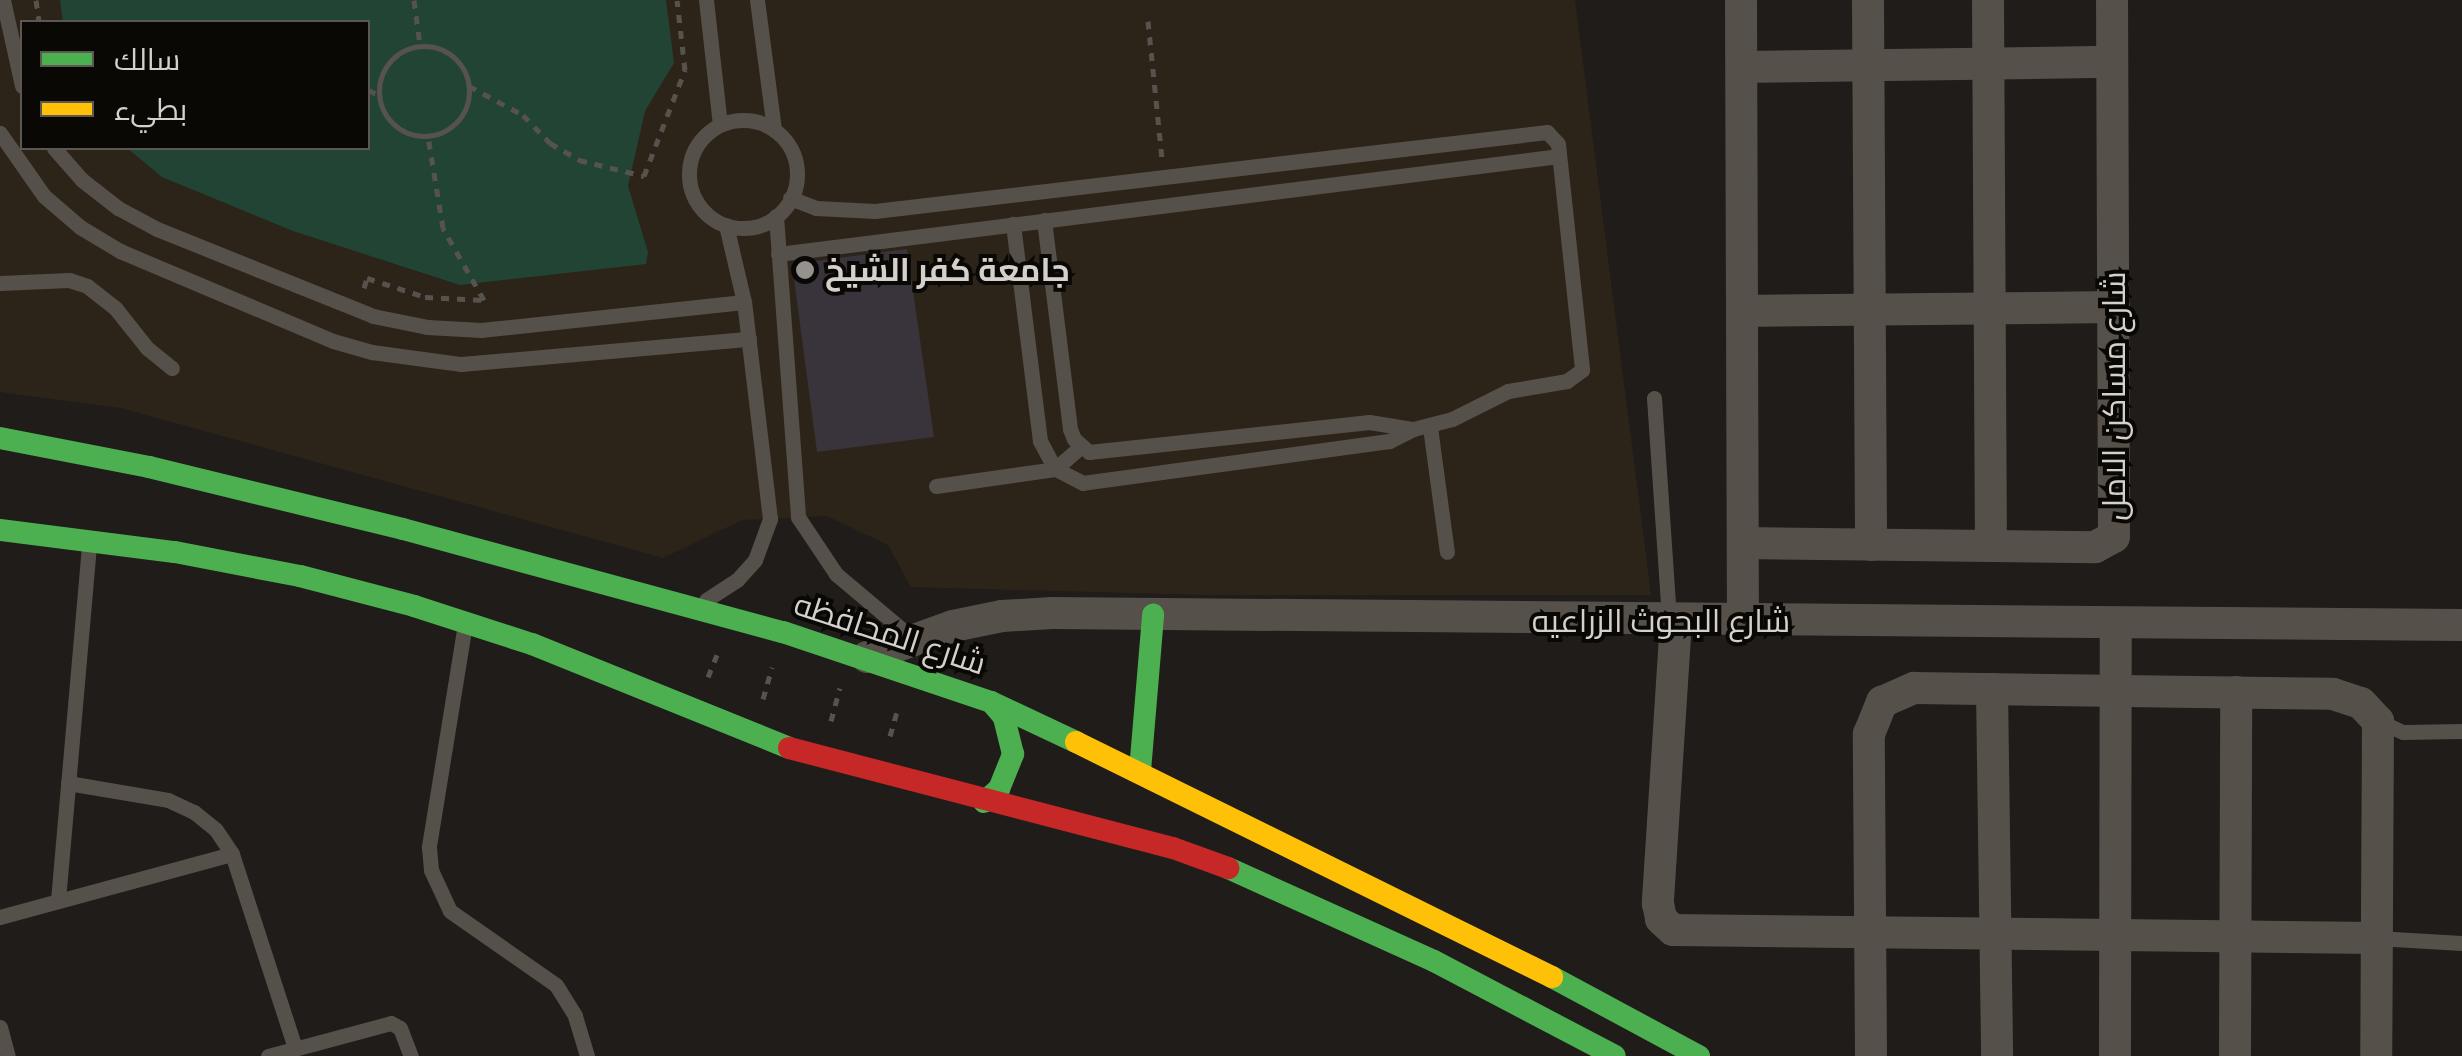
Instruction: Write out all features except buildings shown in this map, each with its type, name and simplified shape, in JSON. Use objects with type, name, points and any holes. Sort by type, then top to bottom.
[{"type":"main road","name":"شارع المحافظه","points":[[4,444],[288,500],[783,632],[908,672],[991,702],[1140,771],[1456,926],[1699,1056]]},
{"type":"main road","points":[[12,508],[56,536]]},
{"type":"main road","points":[[0,530],[300,576],[532,644],[751,736],[821,760],[1119,832],[1234,870],[1434,961],[1615,1056]]},
{"type":"main road","points":[[1140,771],[1153,615]]},
{"type":"main road","points":[[984,802],[999,789],[1014,754],[1004,717],[991,702]]},
{"type":"street","points":[[1741,0],[1744,622]]},
{"type":"street","points":[[1868,0],[1871,545]]},
{"type":"street","points":[[1988,0],[1991,546]]},
{"type":"street","name":"شارع مساكن الامل","points":[[1743,543],[2096,548],[2114,537],[2112,0]]},
{"type":"street","points":[[1742,67],[2112,62]]},
{"type":"street","points":[[1742,311],[2114,307]]},
{"type":"street","name":"شارع البحوث الزراعيه","points":[[858,654],[1002,616],[2462,625]]},
{"type":"street","points":[[1673,621],[1658,903],[1661,919],[1672,930],[2376,938]]},
{"type":"street","points":[[2116,624],[2116,1056]]},
{"type":"street","points":[[1992,689],[1996,1056]]},
{"type":"street","points":[[1871,1056],[1872,717],[1896,692],[1992,689],[2348,696],[2378,721],[2376,1056]]},
{"type":"street","points":[[2235,1056],[2236,692]]},
{"type":"lane","points":[[4,0],[20,76]]},
{"type":"lane","points":[[706,0],[720,124]]},
{"type":"lane","points":[[757,0],[774,130]]},
{"type":"lane","points":[[748,120],[774,130],[793,154],[795,184],[790,198],[776,216],[752,226],[726,225],[698,203],[689,168],[705,135],[720,124],[748,120]]},
{"type":"lane","points":[[790,198],[816,208],[875,210],[1537,131],[1554,137],[1560,156],[1582,370],[1567,381],[1521,386],[1430,427],[1372,444],[1084,483],[1055,469],[1040,442],[1013,224]]},
{"type":"lane","points":[[0,133],[44,196],[80,227],[120,250],[333,341],[372,352],[461,364],[749,340]]},
{"type":"lane","points":[[56,150],[82,180],[118,208],[157,229],[356,310],[426,328],[481,330],[744,302]]},
{"type":"lane","points":[[778,254],[1560,156]]},
{"type":"lane","points":[[776,216],[798,518],[836,574],[912,638]]},
{"type":"lane","points":[[1044,220],[1070,430],[1080,447],[1098,453],[1369,422],[1413,429]]},
{"type":"lane","points":[[689,608],[737,580],[766,538],[770,519],[744,302],[726,225]]},
{"type":"lane","points":[[0,283],[69,280],[86,286],[116,308],[147,348],[172,368]]},
{"type":"lane","points":[[1654,398],[1673,621]]},
{"type":"lane","points":[[1430,427],[1447,552]]},
{"type":"lane","points":[[936,486],[1055,469],[1080,447]]},
{"type":"lane","points":[[58,900],[89,541]]},
{"type":"lane","points":[[465,623],[430,847],[431,870],[450,911],[556,985],[575,1016],[587,1056]]},
{"type":"lane","points":[[2378,721],[2403,732],[2462,731]]},
{"type":"lane","points":[[68,783],[168,800],[194,812],[216,830],[232,854],[296,1048]]},
{"type":"lane","points":[[0,917],[232,854]]},
{"type":"lane","points":[[2376,938],[2462,944]]},
{"type":"lane","points":[[268,1056],[392,1023],[400,1028],[411,1056]]},
{"type":"lane","points":[[0,1027],[8,1056]]},
{"type":"path","points":[[414,0],[420,46]]},
{"type":"path","points":[[470,86],[463,114],[454,125],[428,136],[401,130],[390,120],[379,94],[380,80],[395,56],[420,46],[448,52],[458,61],[470,86],[523,116],[550,142],[579,160],[644,176],[684,70],[677,0]]},
{"type":"path","points":[[1148,21],[1164,176]]},
{"type":"path","points":[[370,91],[379,94]]},
{"type":"path","points":[[356,310],[368,278],[426,297],[484,300],[443,228],[428,136]]},
{"type":"path","points":[[694,713],[730,619]]},
{"type":"path","points":[[751,736],[783,632]]},
{"type":"path","points":[[821,760],[858,654]]},
{"type":"path","points":[[879,776],[908,672]]},
{"type":"shaded area","name":"جامعة كفر الشيخ","points":[[0,0],[1575,0],[1651,595],[1205,595],[911,587],[888,545],[827,516],[742,520],[663,558],[121,408],[0,392]]},
{"type":"green space","points":[[60,0],[666,0],[674,63],[645,111],[628,186],[648,252],[646,264],[460,285],[293,231],[162,177],[129,150],[370,150],[370,20],[63,20]]},
{"type":"traffic: fast","points":[[0,438],[149,467],[403,529],[783,632],[991,702],[1076,742]]},
{"type":"traffic: fast","points":[[0,530],[175,552],[300,576],[414,606],[532,644],[789,748]]},
{"type":"traffic: fast","points":[[1140,771],[1153,615]]},
{"type":"traffic: fast","points":[[984,802],[999,789],[1013,754],[1004,717],[991,702]]},
{"type":"traffic: fast","points":[[1228,868],[1434,961],[1615,1056]]},
{"type":"traffic: fast","points":[[1552,977],[1699,1056]]},
{"type":"traffic: slow","points":[[1076,742],[1552,977]]},
{"type":"traffic: jam","points":[[789,748],[1173,848],[1228,868]]},
{"type":"place","name":"جامعة كفر الشيخ","points":[[805,270]]}]
